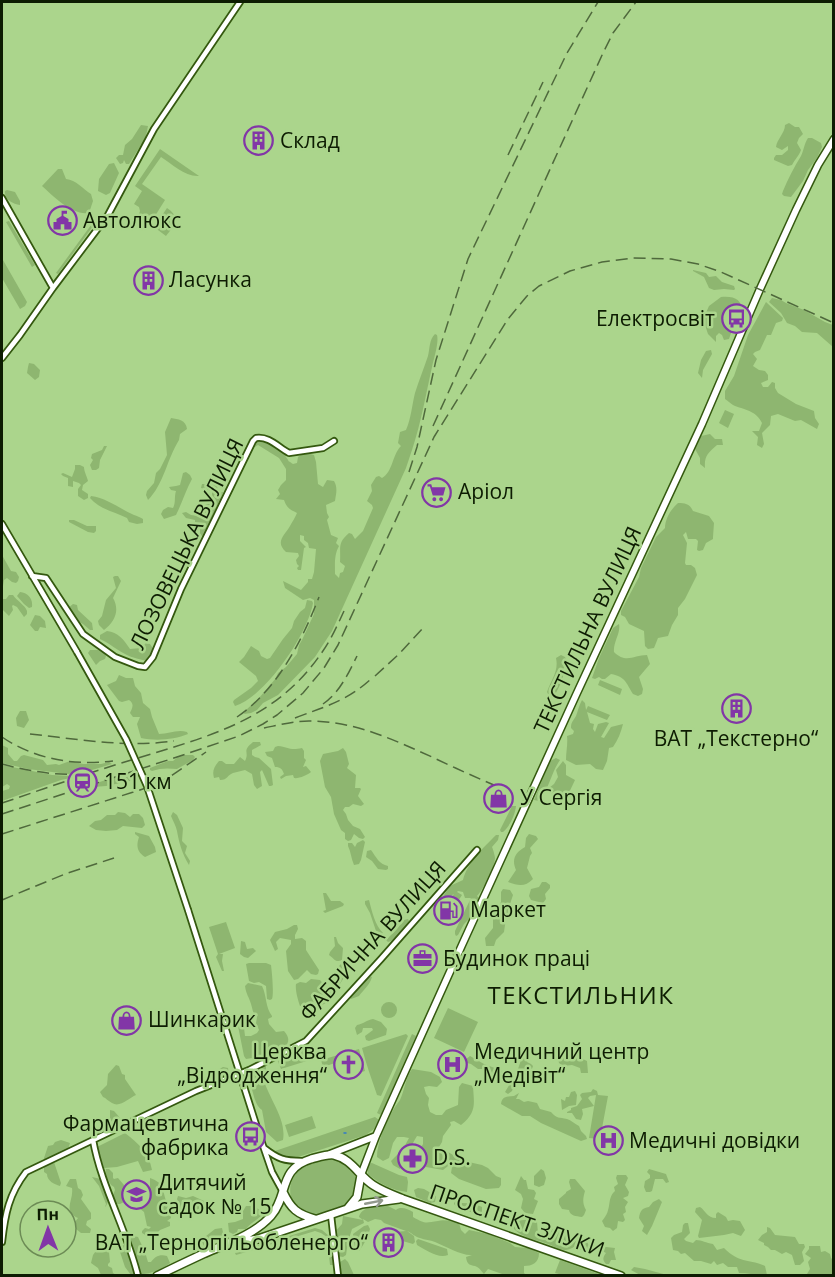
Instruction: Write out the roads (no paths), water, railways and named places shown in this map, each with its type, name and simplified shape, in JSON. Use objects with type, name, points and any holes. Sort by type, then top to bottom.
[{"type":"main road","points":[[157,1275],[228,1244],[264,1224],[274,1212],[291,1171],[304,1161],[330,1154],[346,1160],[361,1175],[357,1197],[346,1210],[258,1239],[228,1244]]},
{"type":"main road","name":"ПРОСПЕКТ ЗЛУКИ","points":[[361,1175],[376,1187],[403,1199],[621,1275]]},
{"type":"main road","points":[[283,1192],[289,1205],[298,1213],[315,1219]]},
{"type":"main road","name":"ПРОСПЕКТ ЗЛУКИ","points":[[346,1210],[362,1204],[403,1199]]},
{"type":"street","points":[[2,358],[108,215],[154,129],[240,2]]},
{"type":"street","name":"ТЕКСТИЛЬНА ВУЛИЦЯ","points":[[361,1175],[376,1136],[567,714],[702,424],[796,210],[818,165],[834,140]]},
{"type":"street","points":[[2,198],[53,288]]},
{"type":"street","name":"ЛОЗОВЕЦЬКА ВУЛИЦЯ","points":[[32,576],[46,578],[83,634],[115,657],[145,667],[153,657],[182,589],[253,441],[262,437],[289,453],[323,448],[334,441]]},
{"type":"street","name":"ЛОЗОВЕЦЬКА ВУЛИЦЯ","points":[[2,524],[126,739],[147,787],[272,1172],[283,1192]]},
{"type":"street","name":"ФАБРИЧНА ВУЛИЦЯ","points":[[93,1140],[306,1041],[477,850]]},
{"type":"street","points":[[330,1154],[376,1136]]},
{"type":"street","points":[[2,1242],[5,1217],[15,1186],[26,1172],[93,1140],[138,1275]]},
{"type":"street","points":[[264,1148],[276,1158],[287,1161],[304,1161]]},
{"type":"street","points":[[331,1215],[338,1275]]},
{"type":"railway","points":[[409,472],[417,447],[436,360],[468,259],[567,53],[598,2]]},
{"type":"railway","points":[[433,426],[603,53],[613,33],[636,2]]},
{"type":"railway","points":[[508,155],[543,82]]},
{"type":"railway","points":[[2,814],[239,736],[277,715],[303,693],[324,668],[338,645],[434,437],[508,319],[527,296],[539,286],[570,271],[602,262],[633,258],[671,259],[698,264],[721,272],[834,323]]},
{"type":"railway","points":[[237,717],[264,693],[287,663],[305,631],[319,597]]},
{"type":"railway","points":[[2,803],[209,735],[258,712],[281,697],[301,678],[327,645],[344,611]]},
{"type":"railway","points":[[375,676],[422,629]]},
{"type":"railway","points":[[323,704],[339,688],[357,656]]},
{"type":"railway","points":[[295,718],[346,697],[373,677]]},
{"type":"railway","points":[[264,728],[309,721],[342,724],[372,732],[402,744],[508,791]]},
{"type":"railway","points":[[30,734],[138,744],[174,741]]},
{"type":"railway","points":[[2,737],[14,745],[41,756],[69,761],[113,761]]},
{"type":"railway","points":[[2,834],[146,788],[168,778],[206,752]]},
{"type":"railway","points":[[2,764],[37,772],[74,774]]},
{"type":"railway","points":[[2,900],[65,874],[114,858]]},
{"type":"place","name":"Склад","points":[[259,141]]},
{"type":"place","name":"Автолюкс","points":[[62,221]]},
{"type":"place","name":"Ласунка","points":[[148,280]]},
{"type":"place","name":"Електросвіт","points":[[736,319]]},
{"type":"place","name":"Аріол","points":[[437,492]]},
{"type":"place","name":"ВАТ „Текстерно“","points":[[736,708]]},
{"type":"place","name":"151 км","points":[[83,782]]},
{"type":"place","name":"У Сергія","points":[[499,798]]},
{"type":"place","name":"Маркет","points":[[449,910]]},
{"type":"place","name":"Будинок праці","points":[[422,959]]},
{"type":"place","name":"Шинкарик","points":[[127,1020]]},
{"type":"place","name":"Церква „Відродження“","points":[[348,1064]]},
{"type":"place","name":"Медичний центр „Медівіт“","points":[[453,1064]]},
{"type":"place","name":"Фармацевтична фабрика","points":[[250,1136]]},
{"type":"place","name":"Медичні довідки","points":[[608,1141]]},
{"type":"place","name":"D.S.","points":[[412,1158]]},
{"type":"place","name":"Дитячий садок № 15","points":[[137,1195]]},
{"type":"place","name":"ВАТ „Тернопільобленерго“","points":[[389,1243]]},
{"type":"district","name":"ТЕКСТИЛЬНИК","points":[[581,996]]}]
